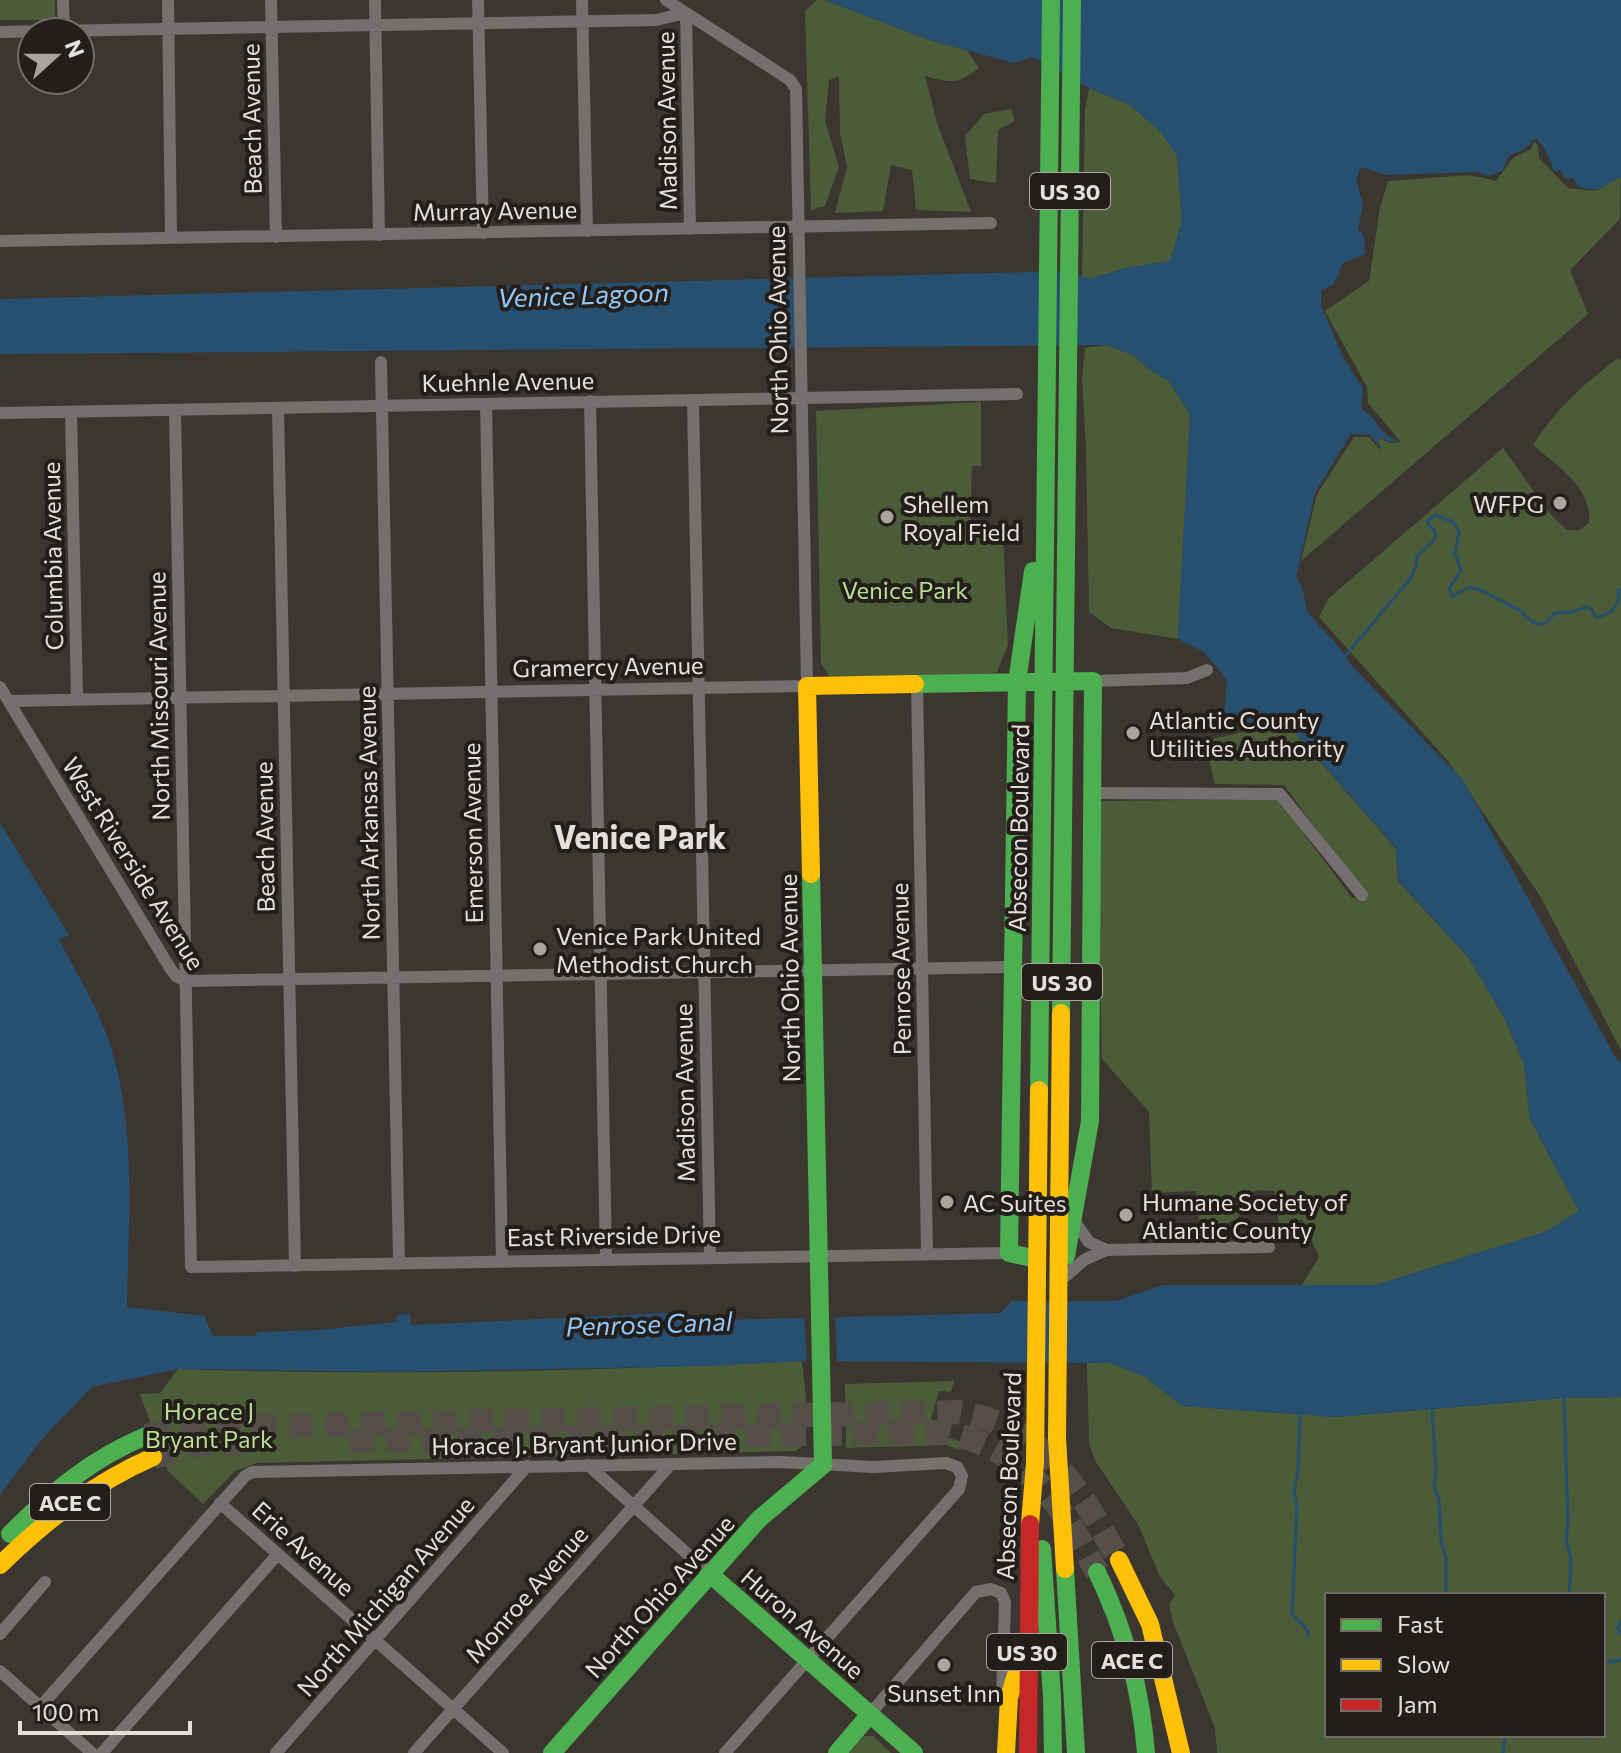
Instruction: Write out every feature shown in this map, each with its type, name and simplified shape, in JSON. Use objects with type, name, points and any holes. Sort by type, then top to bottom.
[{"type":"main road","name":"Absecon Boulevard","points":[[1028,1753],[1028,1551],[1035,1463],[1036,1390],[1051,0]]},
{"type":"main road","name":"Absecon Boulevard","points":[[1072,0],[1057,1390],[1058,1479],[1076,1753]]},
{"type":"main road","name":"Absecon Boulevard","points":[[1009,1253],[1017,682],[1031,577],[1045,530]]},
{"type":"main road","name":"Absecon Boulevard","points":[[1059,1282],[1074,1221],[1090,1121],[1093,681]]},
{"type":"main road","name":"Gramercy Avenue","points":[[807,686],[1093,681]]},
{"type":"main road","name":"North Ohio Avenue","points":[[552,1753],[770,1508],[823,1465],[807,686]]},
{"type":"main road","name":"East Riverside Drive","points":[[1009,1253],[1037,1259]]},
{"type":"main road","name":"ACE C","points":[[0,1544],[76,1472],[111,1451],[146,1436]]},
{"type":"main road","name":"ACE C","points":[[0,1565],[66,1505],[101,1482],[153,1457]]},
{"type":"main road","points":[[1035,1463],[1052,1686],[1053,1753]]},
{"type":"main road","name":"ACE C","points":[[1119,1560],[1154,1638],[1181,1753]]},
{"type":"main road","name":"ACE C","points":[[1097,1572],[1133,1664],[1146,1753]]},
{"type":"main road","name":"Huron Avenue","points":[[710,1574],[914,1753]]},
{"type":"main road","points":[[1135,1592],[1151,1657],[1160,1753]]},
{"type":"main road","points":[[1006,1730],[1009,1698],[1027,1636]]},
{"type":"main road","points":[[1070,1647],[1089,1753]]},
{"type":"main road","points":[[837,1753],[870,1714]]},
{"type":"main road","name":"Absecon Boulevard","points":[[1006,1730],[1006,1753]]},
{"type":"street","points":[[168,0],[171,238]]},
{"type":"street","name":"Beach Avenue","points":[[271,0],[276,237]]},
{"type":"street","points":[[375,0],[379,235]]},
{"type":"street","points":[[478,0],[483,233]]},
{"type":"street","points":[[582,0],[587,231]]},
{"type":"street","points":[[666,0],[686,13]]},
{"type":"street","points":[[96,30],[656,20],[686,13]]},
{"type":"street","name":"North Ohio Avenue","points":[[686,13],[790,80],[797,93],[807,686]]},
{"type":"street","name":"Madison Avenue","points":[[686,13],[690,229]]},
{"type":"street","name":"Murray Avenue","points":[[0,241],[991,223]]},
{"type":"street","name":"North Arkansas Avenue","points":[[381,362],[399,1263]]},
{"type":"street","name":"Kuehnle Avenue","points":[[0,413],[1017,394]]},
{"type":"street","name":"Madison Avenue","points":[[693,400],[710,1258]]},
{"type":"street","points":[[590,401],[606,1260]]},
{"type":"street","name":"Emerson Avenue","points":[[486,404],[502,1262]]},
{"type":"street","name":"Beach Avenue","points":[[278,408],[295,1266]]},
{"type":"street","name":"North Missouri Avenue","points":[[175,410],[185,981]]},
{"type":"street","name":"Columbia Avenue","points":[[71,412],[77,699]]},
{"type":"street","name":"Gramercy Avenue","points":[[1093,681],[1187,678],[1207,670]]},
{"type":"street","name":"Penrose Avenue","points":[[917,683],[927,1254]]},
{"type":"street","name":"Gramercy Avenue","points":[[9,701],[807,686]]},
{"type":"street","name":"West Riverside Avenue","points":[[0,687],[170,968],[185,981],[191,1267]]},
{"type":"street","points":[[1093,793],[1280,794],[1362,895]]},
{"type":"street","points":[[185,981],[1012,967]]},
{"type":"street","points":[[1074,1221],[1089,1242],[1106,1250]]},
{"type":"street","points":[[1059,1282],[1084,1260],[1106,1250],[1269,1247]]},
{"type":"street","name":"East Riverside Drive","points":[[191,1267],[1009,1253]]},
{"type":"street","name":"Horace J. Bryant Junior Drive","points":[[220,1503],[245,1476],[257,1471],[781,1462],[874,1467],[946,1463],[959,1469],[962,1481],[959,1489],[807,1659]]},
{"type":"street","name":"Monroe Avenue","points":[[414,1753],[671,1464]]},
{"type":"street","name":"Huron Avenue","points":[[588,1465],[710,1574]]},
{"type":"street","name":"North Michigan Avenue","points":[[276,1753],[527,1466]]},
{"type":"street","points":[[40,1707],[220,1503]]},
{"type":"street","name":"Erie Avenue","points":[[220,1503],[503,1753]]},
{"type":"street","points":[[102,1753],[278,1554]]},
{"type":"street","points":[[0,1634],[45,1582]]},
{"type":"street","name":"Absecon Boulevard","points":[[870,1714],[976,1592],[986,1588],[997,1590],[1005,1602],[1002,1696],[1006,1730]]},
{"type":"street","points":[[725,1753],[807,1659]]},
{"type":"street","points":[[0,1671],[92,1753]]},
{"type":"green space","points":[[0,0],[55,0],[55,16],[16,16],[16,20],[0,20]]},
{"type":"green space","points":[[817,0],[825,0],[929,40],[967,50],[979,68],[971,74],[954,81],[925,76],[937,123],[971,212],[916,210],[912,170],[891,165],[883,211],[835,213],[847,167],[840,133],[839,76],[829,80],[825,121],[839,167],[825,206],[811,210],[805,11]]},
{"type":"green space","points":[[1089,88],[1130,105],[1159,130],[1177,155],[1182,221],[1170,262],[1125,268],[1090,279],[1082,276],[1085,110]]},
{"type":"green space","points":[[1011,109],[1015,121],[998,130],[996,183],[970,179],[965,136],[984,114]]},
{"type":"green space","points":[[1534,142],[1538,145],[1539,158],[1568,188],[1596,191],[1621,176],[1620,219],[1570,270],[1588,314],[1301,561],[1317,494],[1354,437],[1369,437],[1380,450],[1379,438],[1390,443],[1401,442],[1368,403],[1367,387],[1325,311],[1369,281],[1380,208],[1388,181],[1470,175],[1496,181],[1513,158],[1531,149]]},
{"type":"green space","points":[[1107,345],[1133,355],[1169,381],[1190,415],[1178,639],[1111,628],[1089,612],[1082,378],[1085,348]]},
{"type":"green space","points":[[1617,359],[1621,360],[1621,1050],[1540,896],[1448,761],[1319,617],[1329,598],[1503,448],[1551,515],[1567,530],[1579,530],[1589,523],[1589,510],[1579,488],[1533,445],[1571,398]]},
{"type":"green space","name":"Venice Park","points":[[981,402],[981,466],[972,466],[970,535],[1003,534],[1008,645],[997,672],[979,676],[829,676],[821,663],[816,411]]},
{"type":"green space","points":[[1273,725],[1293,730],[1396,849],[1398,881],[1469,958],[1505,1019],[1524,1064],[1530,1119],[1579,1211],[1545,1232],[1376,1285],[1302,1285],[1319,1257],[1302,1219],[1280,1232],[1274,1191],[1256,1190],[1237,1219],[1200,1234],[1196,1191],[1152,1193],[1149,1112],[1102,1059],[1101,801],[1278,799],[1352,898],[1365,896],[1284,785],[1215,784],[1204,741]]},
{"type":"green space","name":"Horace J Bryant Park","points":[[802,1361],[806,1398],[805,1444],[796,1451],[257,1463],[235,1471],[203,1504],[167,1470],[140,1394],[160,1393],[178,1369],[490,1371]]},
{"type":"green space","points":[[1087,1363],[1110,1363],[1144,1376],[1182,1406],[1335,1417],[1564,1398],[1621,1397],[1621,1753],[1217,1753],[1215,1728],[1173,1622],[1169,1605],[1175,1595],[1160,1577],[1139,1526],[1096,1462],[1089,1444]]},
{"type":"green space","points":[[954,1381],[951,1392],[939,1391],[931,1419],[943,1436],[962,1442],[959,1450],[947,1445],[846,1448],[845,1384]]},
{"type":"green space","points":[[864,1736],[873,1736],[891,1753],[849,1753]]},
{"type":"water","points":[[825,0],[1621,0],[1621,177],[1596,190],[1581,188],[1572,178],[1565,178],[1561,171],[1554,171],[1537,139],[1509,156],[1502,171],[1487,176],[1479,172],[1386,175],[1361,167],[1356,180],[1363,204],[1358,229],[1364,236],[1365,254],[1343,263],[1334,284],[1321,291],[1321,305],[1343,357],[1363,388],[1361,409],[1386,434],[1399,441],[1391,442],[1378,437],[1380,447],[1370,435],[1351,434],[1315,493],[1296,577],[1309,613],[1351,665],[1463,780],[1621,1063],[1621,1397],[1564,1398],[1335,1417],[1182,1406],[1144,1376],[1110,1363],[802,1361],[712,1366],[393,1372],[178,1369],[92,1387],[42,1439],[0,1495],[0,823],[69,935],[59,940],[96,1009],[116,1066],[123,1100],[129,1168],[127,1307],[204,1316],[213,1336],[256,1336],[257,1332],[396,1322],[397,1315],[410,1314],[411,1325],[670,1313],[682,1321],[1001,1313],[1011,1301],[1117,1301],[1162,1285],[1376,1285],[1545,1232],[1579,1211],[1530,1119],[1524,1064],[1505,1019],[1469,958],[1398,880],[1396,848],[1293,730],[1273,725],[1222,730],[1227,680],[1204,652],[1178,639],[1190,415],[1169,381],[1133,355],[1106,345],[0,354],[0,299],[1069,271],[1090,279],[1125,268],[1170,261],[1182,221],[1177,155],[1159,130],[1130,105],[1089,88],[1032,57],[1014,63],[929,40]]},
{"type":"pier","points":[[835,1313],[837,1365],[807,1365],[804,1314]]},
{"type":"waterway","points":[[1346,655],[1410,579],[1417,556],[1435,539],[1435,532],[1427,522],[1435,515],[1453,522],[1459,532],[1455,553],[1461,571],[1449,589],[1452,596],[1473,588],[1492,595],[1533,622],[1542,624],[1556,613],[1587,607],[1596,617],[1606,614],[1616,606],[1621,589]]},
{"type":"waterway","points":[[1564,1398],[1566,1539],[1571,1560],[1569,1593]]},
{"type":"waterway","points":[[1432,1409],[1434,1485],[1439,1500],[1441,1540],[1446,1558],[1446,1593]]},
{"type":"waterway","points":[[1300,1414],[1298,1472],[1294,1492],[1297,1506],[1292,1614],[1308,1631],[1308,1636]]},
{"type":"waterway","points":[[1621,1621],[1618,1628],[1621,1634]]},
{"type":"waterway","points":[[1605,1661],[1621,1659]]},
{"type":"waterway","points":[[1503,1753],[1505,1737]]},
{"type":"tunnel","points":[[146,1436],[180,1429],[213,1427],[958,1412],[988,1419],[1036,1446],[1074,1486],[1119,1560]]},
{"type":"tunnel","points":[[350,1441],[946,1432],[999,1452],[1020,1466],[1054,1502],[1097,1572]]},
{"type":"tunnel","points":[[153,1457],[198,1445],[241,1443]]},
{"type":"traffic: fast","points":[[1039,1090],[1051,0]]},
{"type":"traffic: fast","points":[[1061,1013],[1072,0]]},
{"type":"traffic: fast","points":[[1017,682],[1033,571]]},
{"type":"traffic: fast","points":[[915,684],[1093,681],[1090,1121],[1066,1256]]},
{"type":"traffic: fast","points":[[1017,682],[1009,1253],[1037,1259]]},
{"type":"traffic: fast","points":[[552,1753],[759,1519],[823,1465],[811,874]]},
{"type":"traffic: fast","points":[[10,1534],[73,1478],[108,1455],[146,1436]]},
{"type":"traffic: fast","points":[[1042,1549],[1053,1753]]},
{"type":"traffic: fast","points":[[1065,1569],[1076,1753]]},
{"type":"traffic: fast","points":[[1097,1572],[1130,1660],[1146,1753]]},
{"type":"traffic: fast","points":[[710,1574],[914,1753]]},
{"type":"traffic: fast","points":[[837,1753],[870,1714]]},
{"type":"traffic: slow","points":[[811,874],[807,686],[915,684]]},
{"type":"traffic: slow","points":[[1061,1013],[1057,1438],[1065,1569]]},
{"type":"traffic: slow","points":[[1030,1524],[1035,1463],[1039,1090]]},
{"type":"traffic: slow","points":[[0,1565],[72,1504],[153,1457]]},
{"type":"traffic: slow","points":[[1119,1560],[1150,1624],[1181,1753]]},
{"type":"traffic: slow","points":[[1006,1753],[1009,1698],[1023,1651]]},
{"type":"traffic: jam","points":[[1028,1753],[1030,1524]]},
{"type":"place","name":"WFPG","points":[[1560,503]]},
{"type":"place","name":"Shellem Royal Field","points":[[887,517]]},
{"type":"place","name":"Atlantic County Utilities Authority","points":[[1133,733]]},
{"type":"place","name":"Venice Park United Methodist Church","points":[[540,949]]},
{"type":"place","name":"AC Suites","points":[[947,1202]]},
{"type":"place","name":"Humane Society of Atlantic County","points":[[1126,1215]]},
{"type":"place","name":"Sunset Inn","points":[[944,1665]]},
{"type":"district","name":"Venice Park","points":[[640,836]]},
{"type":"water label","name":"Venice Lagoon","points":[[583,294]]},
{"type":"water label","name":"Penrose Canal","points":[[649,1323]]}]
